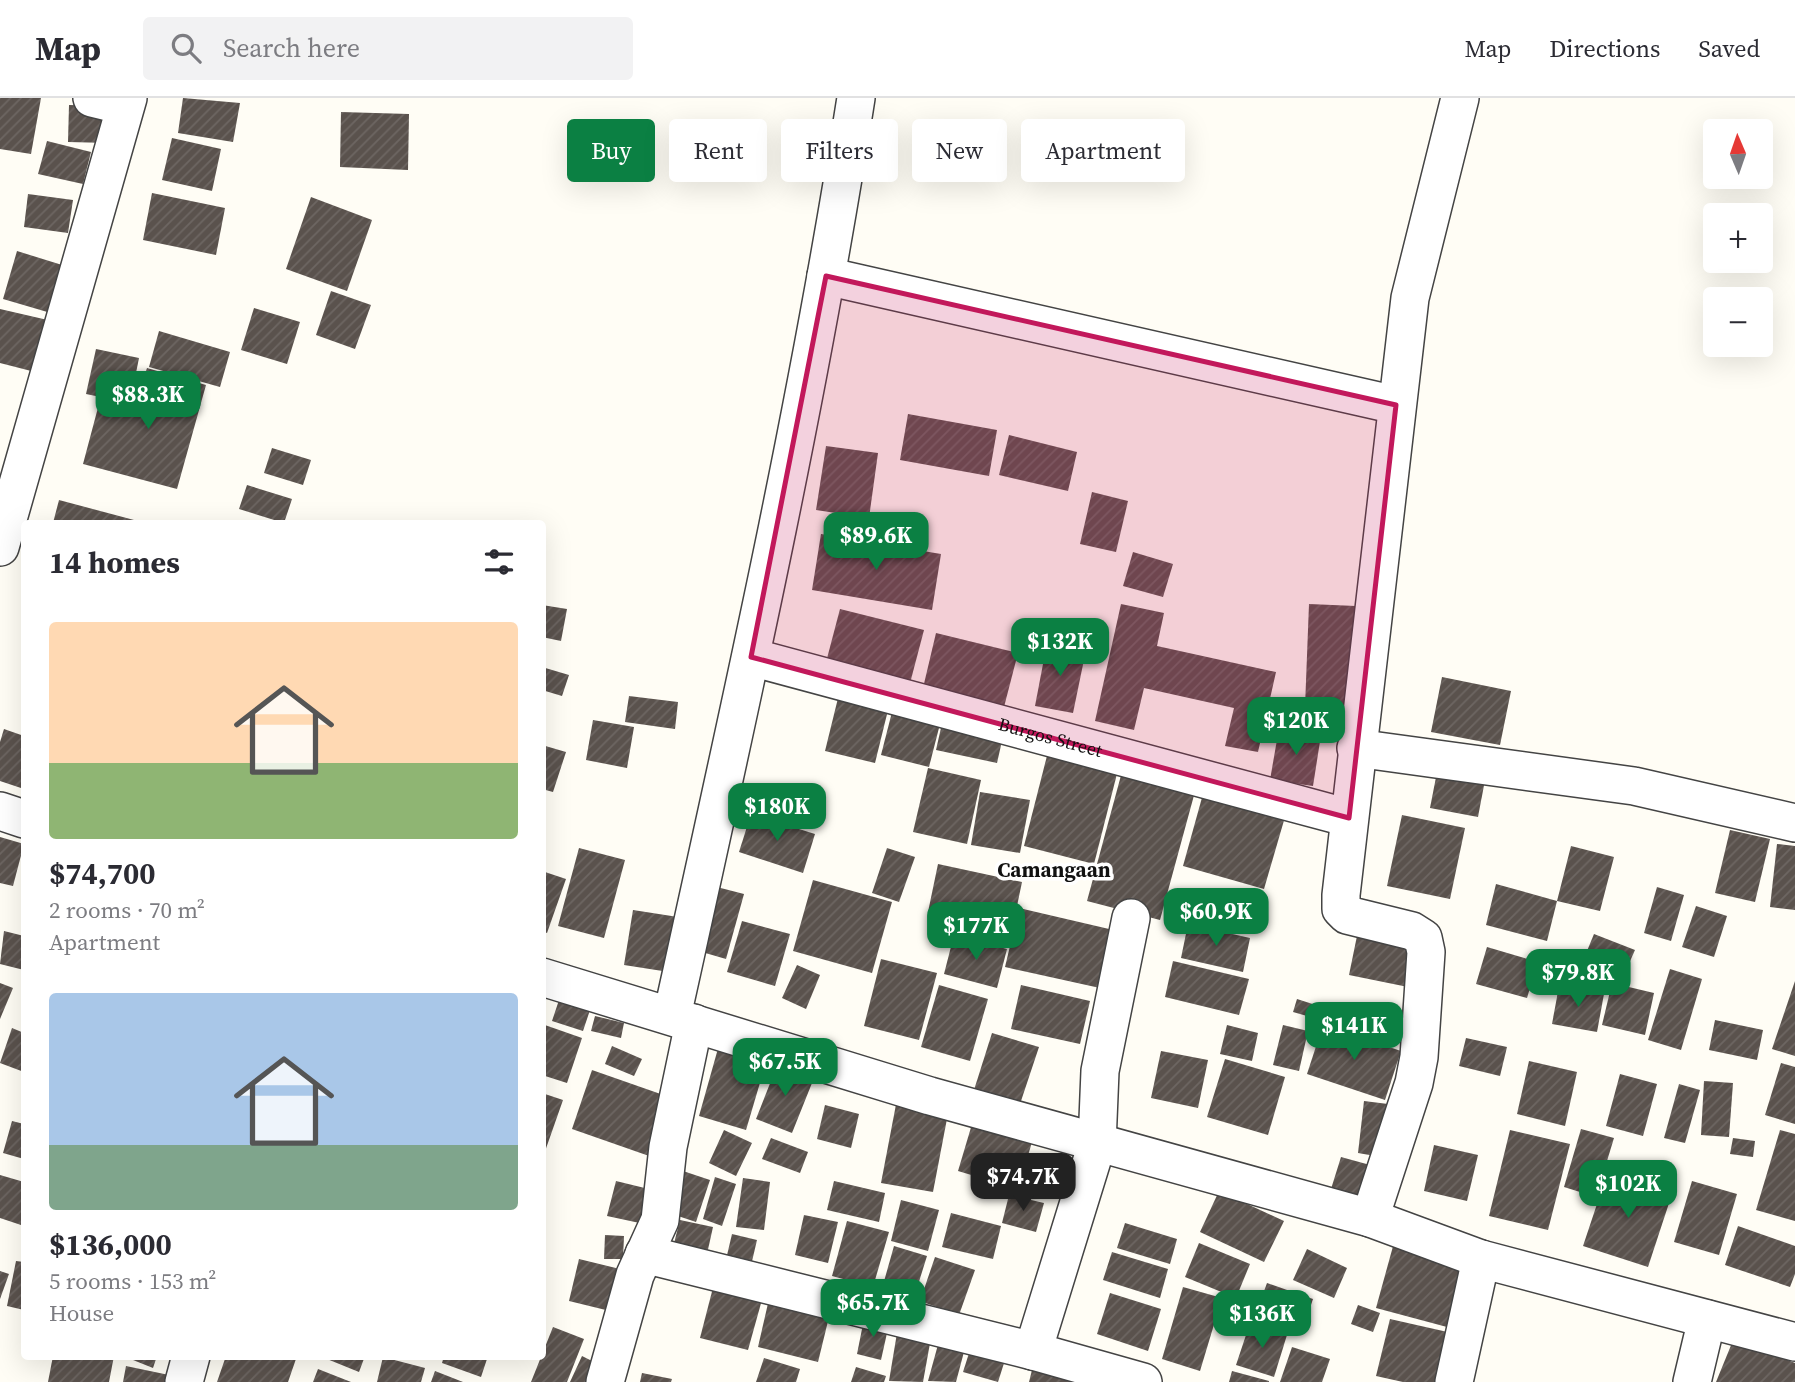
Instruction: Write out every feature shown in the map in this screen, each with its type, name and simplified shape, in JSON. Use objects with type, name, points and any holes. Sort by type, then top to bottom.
[{"type":"street","points":[[605,1382],[635,1275],[660,1220],[683,1020],[826,276],[856,98]]},
{"type":"street","points":[[1370,1218],[1414,1083],[1419,1056],[1426,951],[1419,934],[1351,917],[1342,909],[1349,818],[1410,298],[1460,98]]},
{"type":"street","points":[[0,548],[115,101]]},
{"type":"street","points":[[826,276],[1396,405]]},
{"type":"street","name":"Burgos Street","points":[[751,657],[1349,818]]},
{"type":"street","points":[[1356,748],[1634,786],[1795,823]]},
{"type":"street","points":[[0,811],[21,818]]},
{"type":"street","points":[[1034,1351],[1097,1144],[1100,1071],[1131,918]]},
{"type":"street","points":[[546,978],[1097,1144],[1370,1218],[1481,1259],[1795,1342]]},
{"type":"street","points":[[644,1254],[1034,1351],[1143,1382]]},
{"type":"street","points":[[1454,1382],[1481,1259]]},
{"type":"street","points":[[1692,1382],[1707,1319]]},
{"type":"street","points":[[184,1382],[190,1360]]},
{"type":"highlighted area","points":[[826,276],[1396,405],[1349,818],[751,657]]},
{"type":"building","points":[[0,98],[41,98],[31,154],[0,149]]},
{"type":"building","points":[[183,98],[240,103],[233,142],[178,133]]},
{"type":"building","points":[[69,105],[110,106],[109,143],[68,142]]},
{"type":"building","points":[[341,112],[409,114],[408,170],[340,167]]},
{"type":"building","points":[[172,138],[221,149],[212,191],[162,180]]},
{"type":"building","points":[[47,141],[91,152],[83,184],[38,174]]},
{"type":"building","points":[[152,193],[225,208],[216,255],[143,240]]},
{"type":"building","points":[[28,194],[73,200],[68,233],[24,227]]},
{"type":"building","points":[[311,197],[372,220],[347,291],[286,269]]},
{"type":"building","points":[[17,251],[75,269],[61,316],[3,299]]},
{"type":"building","points":[[331,291],[371,305],[355,349],[316,335]]},
{"type":"building","points":[[254,308],[300,322],[287,364],[241,350]]},
{"type":"building","points":[[0,309],[52,321],[39,373],[0,363]]},
{"type":"building","points":[[159,331],[230,352],[220,387],[149,367]]},
{"type":"building","points":[[96,349],[139,358],[130,403],[86,394]]},
{"type":"building","points":[[147,368],[206,385],[177,489],[83,464],[100,400],[134,409]]},
{"type":"building","points":[[908,414],[997,430],[989,476],[900,460]]},
{"type":"building","points":[[1009,435],[1077,452],[1068,491],[999,475]]},
{"type":"building","points":[[826,446],[878,453],[869,518],[816,510]]},
{"type":"building","points":[[272,448],[311,460],[303,485],[264,473]]},
{"type":"building","points":[[247,485],[292,499],[285,520],[274,520],[239,509]]},
{"type":"building","points":[[1092,492],[1128,501],[1116,552],[1080,544]]},
{"type":"building","points":[[59,500],[134,520],[54,520]]},
{"type":"building","points":[[821,534],[941,554],[932,610],[812,590]]},
{"type":"building","points":[[1133,552],[1173,564],[1163,597],[1123,586]]},
{"type":"building","points":[[1121,604],[1164,613],[1157,646],[1276,672],[1258,752],[1225,746],[1234,708],[1144,688],[1134,730],[1095,721]]},
{"type":"building","points":[[1309,604],[1356,606],[1353,709],[1305,707]]},
{"type":"building","points":[[546,606],[567,609],[561,641],[546,638]]},
{"type":"building","points":[[840,609],[924,630],[909,687],[825,666]]},
{"type":"building","points":[[936,633],[1018,653],[1004,707],[923,688]]},
{"type":"building","points":[[1047,643],[1086,650],[1073,713],[1035,706]]},
{"type":"building","points":[[546,668],[569,675],[562,696],[546,691]]},
{"type":"building","points":[[1442,677],[1511,691],[1500,745],[1431,732]]},
{"type":"building","points":[[839,694],[889,706],[875,763],[825,751]]},
{"type":"building","points":[[629,696],[678,702],[675,729],[625,722]]},
{"type":"building","points":[[892,712],[940,724],[929,767],[881,755]]},
{"type":"building","points":[[943,719],[1004,732],[997,763],[936,750]]},
{"type":"building","points":[[593,720],[634,727],[627,768],[586,760]]},
{"type":"building","points":[[1279,728],[1321,735],[1313,786],[1270,780]]},
{"type":"building","points":[[4,729],[21,735],[21,788],[0,781],[0,742]]},
{"type":"building","points":[[1050,744],[1120,762],[1094,864],[1024,846]]},
{"type":"building","points":[[546,746],[566,752],[553,792],[546,790]]},
{"type":"building","points":[[928,768],[981,780],[967,844],[913,832]]},
{"type":"building","points":[[1123,768],[1196,788],[1160,920],[1087,901]]},
{"type":"building","points":[[1437,772],[1485,780],[1478,817],[1430,808]]},
{"type":"building","points":[[980,792],[1030,800],[1020,853],[971,845]]},
{"type":"building","points":[[1203,794],[1285,817],[1264,889],[1183,866]]},
{"type":"building","points":[[751,814],[815,834],[803,873],[739,852]]},
{"type":"building","points":[[1402,815],[1465,828],[1450,899],[1387,886]]},
{"type":"building","points":[[1730,830],[1770,839],[1755,902],[1715,893]]},
{"type":"building","points":[[0,837],[21,843],[21,855],[13,886],[0,883]]},
{"type":"building","points":[[1777,844],[1795,846],[1795,910],[1770,907]]},
{"type":"building","points":[[1571,846],[1614,857],[1600,911],[1557,901]]},
{"type":"building","points":[[579,848],[625,860],[604,938],[558,926]]},
{"type":"building","points":[[887,848],[915,857],[899,902],[872,893]]},
{"type":"building","points":[[938,864],[1022,882],[1012,930],[928,912]]},
{"type":"building","points":[[546,872],[566,879],[546,933]]},
{"type":"building","points":[[813,880],[892,902],[872,973],[793,951]]},
{"type":"building","points":[[1496,884],[1557,901],[1547,941],[1486,925]]},
{"type":"building","points":[[713,886],[744,894],[726,959],[695,950]]},
{"type":"building","points":[[1657,887],[1684,895],[1671,941],[1644,933]]},
{"type":"building","points":[[1696,906],[1727,916],[1714,957],[1682,947]]},
{"type":"building","points":[[1019,908],[1122,932],[1109,990],[1005,967]]},
{"type":"building","points":[[633,910],[678,917],[669,972],[624,965]]},
{"type":"building","points":[[742,921],[790,934],[775,986],[727,972]]},
{"type":"building","points":[[1188,924],[1250,938],[1243,972],[1181,958]]},
{"type":"building","points":[[4,931],[21,935],[21,969],[0,964]]},
{"type":"building","points":[[1358,931],[1417,943],[1408,987],[1349,975]]},
{"type":"building","points":[[1594,934],[1635,950],[1627,968],[1587,951]]},
{"type":"building","points":[[954,935],[1007,949],[997,988],[944,974]]},
{"type":"building","points":[[1487,947],[1538,962],[1527,998],[1476,984]]},
{"type":"building","points":[[881,959],[937,973],[919,1040],[864,1026]]},
{"type":"building","points":[[1173,961],[1249,979],[1239,1015],[1165,997]]},
{"type":"building","points":[[797,965],[820,975],[806,1009],[782,998]]},
{"type":"building","points":[[1670,969],[1702,979],[1681,1050],[1648,1040]]},
{"type":"building","points":[[1795,981],[1795,1056],[1772,1049]]},
{"type":"building","points":[[0,983],[13,988],[0,1019]]},
{"type":"building","points":[[1612,983],[1654,993],[1645,1035],[1602,1025]]},
{"type":"building","points":[[939,985],[988,999],[970,1061],[921,1047]]},
{"type":"building","points":[[1021,985],[1090,1001],[1080,1044],[1011,1029]]},
{"type":"building","points":[[1559,986],[1604,994],[1597,1032],[1552,1024]]},
{"type":"building","points":[[1297,999],[1325,1008],[1321,1020],[1293,1012]]},
{"type":"building","points":[[559,1000],[590,1010],[583,1031],[552,1021]]},
{"type":"building","points":[[595,1016],[624,1023],[621,1038],[591,1031]]},
{"type":"building","points":[[1715,1020],[1763,1030],[1757,1060],[1709,1050]]},
{"type":"building","points":[[546,1025],[582,1038],[567,1083],[546,1076]]},
{"type":"building","points":[[1227,1025],[1258,1033],[1252,1061],[1220,1054]]},
{"type":"building","points":[[1283,1025],[1308,1031],[1299,1071],[1273,1065]]},
{"type":"building","points":[[1323,1025],[1401,1051],[1385,1100],[1307,1074]]},
{"type":"building","points":[[12,1028],[21,1032],[21,1071],[0,1063]]},
{"type":"building","points":[[992,1033],[1039,1047],[1020,1104],[974,1090]]},
{"type":"building","points":[[1466,1038],[1507,1047],[1500,1076],[1459,1066]]},
{"type":"building","points":[[719,1045],[767,1059],[746,1130],[699,1116]]},
{"type":"building","points":[[612,1046],[642,1059],[634,1076],[605,1064]]},
{"type":"building","points":[[1161,1051],[1208,1060],[1198,1108],[1151,1098]]},
{"type":"building","points":[[1225,1059],[1285,1077],[1268,1135],[1207,1117]]},
{"type":"building","points":[[1529,1061],[1577,1072],[1565,1126],[1517,1114]]},
{"type":"building","points":[[778,1063],[814,1078],[792,1133],[756,1119]]},
{"type":"building","points":[[1781,1063],[1795,1067],[1795,1124],[1765,1115]]},
{"type":"building","points":[[592,1070],[672,1098],[652,1157],[572,1129]]},
{"type":"building","points":[[1620,1074],[1657,1084],[1643,1136],[1606,1126]]},
{"type":"building","points":[[1704,1081],[1733,1083],[1729,1137],[1701,1135]]},
{"type":"building","points":[[1679,1084],[1700,1090],[1685,1143],[1664,1138]]},
{"type":"building","points":[[546,1094],[563,1100],[546,1148]]},
{"type":"building","points":[[898,1094],[950,1103],[933,1192],[881,1183]]},
{"type":"building","points":[[1364,1101],[1388,1104],[1381,1157],[1358,1153]]},
{"type":"building","points":[[825,1105],[859,1114],[851,1148],[817,1139]]},
{"type":"building","points":[[975,1114],[1035,1132],[1018,1189],[958,1171]]},
{"type":"building","points":[[12,1121],[21,1123],[21,1158],[3,1153]]},
{"type":"building","points":[[1581,1129],[1614,1138],[1596,1197],[1564,1187]]},
{"type":"building","points":[[724,1130],[752,1143],[736,1176],[709,1163]]},
{"type":"building","points":[[1510,1130],[1570,1144],[1548,1230],[1489,1216]]},
{"type":"building","points":[[1780,1130],[1795,1134],[1795,1221],[1756,1210]]},
{"type":"building","points":[[771,1138],[808,1152],[800,1173],[762,1159]]},
{"type":"building","points":[[1733,1138],[1755,1141],[1753,1157],[1730,1154]]},
{"type":"building","points":[[1434,1145],[1478,1155],[1467,1201],[1424,1191]]},
{"type":"building","points":[[1341,1157],[1381,1168],[1371,1200],[1331,1189]]},
{"type":"building","points":[[683,1171],[710,1180],[696,1222],[669,1213]]},
{"type":"building","points":[[1607,1174],[1672,1194],[1648,1267],[1583,1246]]},
{"type":"building","points":[[0,1175],[21,1181],[21,1225],[0,1218]]},
{"type":"building","points":[[715,1177],[736,1184],[722,1226],[703,1219]]},
{"type":"building","points":[[743,1178],[770,1182],[764,1230],[736,1227]]},
{"type":"building","points":[[616,1181],[657,1191],[649,1225],[607,1216]]},
{"type":"building","points":[[834,1181],[885,1193],[879,1222],[827,1210]]},
{"type":"building","points":[[1692,1181],[1737,1194],[1719,1255],[1674,1242]]},
{"type":"building","points":[[1219,1191],[1284,1221],[1264,1262],[1200,1232]]},
{"type":"building","points":[[1009,1195],[1044,1203],[1036,1232],[1002,1223]]},
{"type":"building","points":[[901,1200],[939,1210],[928,1251],[891,1241]]},
{"type":"building","points":[[951,1213],[1001,1226],[993,1259],[942,1247]]},
{"type":"building","points":[[804,1215],[838,1222],[828,1263],[795,1255]]},
{"type":"building","points":[[680,1220],[713,1227],[705,1263],[671,1255]]},
{"type":"building","points":[[847,1221],[889,1232],[873,1287],[832,1276]]},
{"type":"building","points":[[1125,1223],[1177,1239],[1170,1264],[1117,1248]]},
{"type":"building","points":[[1738,1226],[1795,1246],[1795,1274],[1790,1287],[1725,1265]]},
{"type":"building","points":[[732,1234],[757,1240],[749,1274],[724,1268]]},
{"type":"building","points":[[605,1235],[624,1236],[623,1259],[604,1259]]},
{"type":"building","points":[[1395,1239],[1466,1258],[1447,1327],[1376,1308]]},
{"type":"building","points":[[1199,1243],[1250,1264],[1236,1298],[1185,1277]]},
{"type":"building","points":[[894,1246],[927,1256],[913,1301],[881,1292]]},
{"type":"building","points":[[1307,1249],[1347,1268],[1334,1298],[1293,1280]]},
{"type":"building","points":[[1112,1252],[1168,1269],[1160,1298],[1103,1280]]},
{"type":"building","points":[[935,1257],[975,1270],[959,1315],[920,1301]]},
{"type":"building","points":[[579,1259],[624,1270],[614,1312],[569,1301]]},
{"type":"building","points":[[16,1261],[21,1262],[21,1309],[7,1306]]},
{"type":"building","points":[[0,1271],[9,1274],[0,1299]]},
{"type":"building","points":[[716,1276],[765,1289],[748,1350],[700,1338]]},
{"type":"building","points":[[1267,1283],[1313,1299],[1302,1332],[1255,1316]]},
{"type":"building","points":[[1183,1287],[1222,1298],[1200,1371],[1162,1359]]},
{"type":"building","points":[[1110,1293],[1161,1309],[1148,1351],[1097,1334]]},
{"type":"building","points":[[769,1299],[830,1313],[818,1362],[758,1347]]},
{"type":"building","points":[[1358,1305],[1380,1313],[1373,1332],[1351,1324]]},
{"type":"building","points":[[864,1319],[889,1324],[881,1360],[857,1354]]},
{"type":"building","points":[[1390,1319],[1452,1333],[1440,1382],[1403,1382],[1376,1376]]},
{"type":"building","points":[[1250,1323],[1287,1335],[1274,1377],[1236,1365]]},
{"type":"building","points":[[553,1327],[584,1339],[567,1382],[531,1382],[540,1360],[546,1360],[546,1344]]},
{"type":"building","points":[[898,1327],[932,1332],[923,1382],[889,1381]]},
{"type":"building","points":[[1734,1338],[1795,1363],[1795,1382],[1716,1382]]},
{"type":"building","points":[[939,1341],[965,1348],[956,1382],[928,1381]]},
{"type":"building","points":[[1292,1347],[1330,1359],[1322,1382],[1280,1382]]},
{"type":"building","points":[[970,1350],[1005,1360],[998,1382],[963,1372]]},
{"type":"building","points":[[582,1356],[606,1368],[600,1382],[570,1382]]},
{"type":"building","points":[[764,1358],[800,1369],[796,1382],[756,1382]]},
{"type":"building","points":[[52,1360],[113,1360],[109,1382],[48,1382]]},
{"type":"building","points":[[133,1360],[156,1360],[153,1368]]},
{"type":"building","points":[[225,1360],[296,1360],[288,1382],[217,1382]]},
{"type":"building","points":[[329,1360],[364,1360],[359,1372]]},
{"type":"building","points":[[382,1360],[394,1360],[425,1368],[421,1382],[377,1382]]},
{"type":"building","points":[[443,1360],[487,1360],[481,1377],[442,1363]]},
{"type":"building","points":[[1034,1362],[1085,1382],[1029,1382]]},
{"type":"building","points":[[126,1366],[169,1375],[167,1382],[123,1382]]},
{"type":"building","points":[[856,1367],[886,1376],[884,1382],[851,1382]]},
{"type":"building","points":[[318,1369],[351,1382],[313,1382]]},
{"type":"building","points":[[435,1371],[463,1382],[431,1382]]},
{"type":"building","points":[[1232,1371],[1269,1381],[1269,1382],[1229,1382]]},
{"type":"building","points":[[642,1373],[672,1379],[671,1382],[640,1382]]},
{"type":"district","name":"Camangaan","points":[[1054,870]]}]
